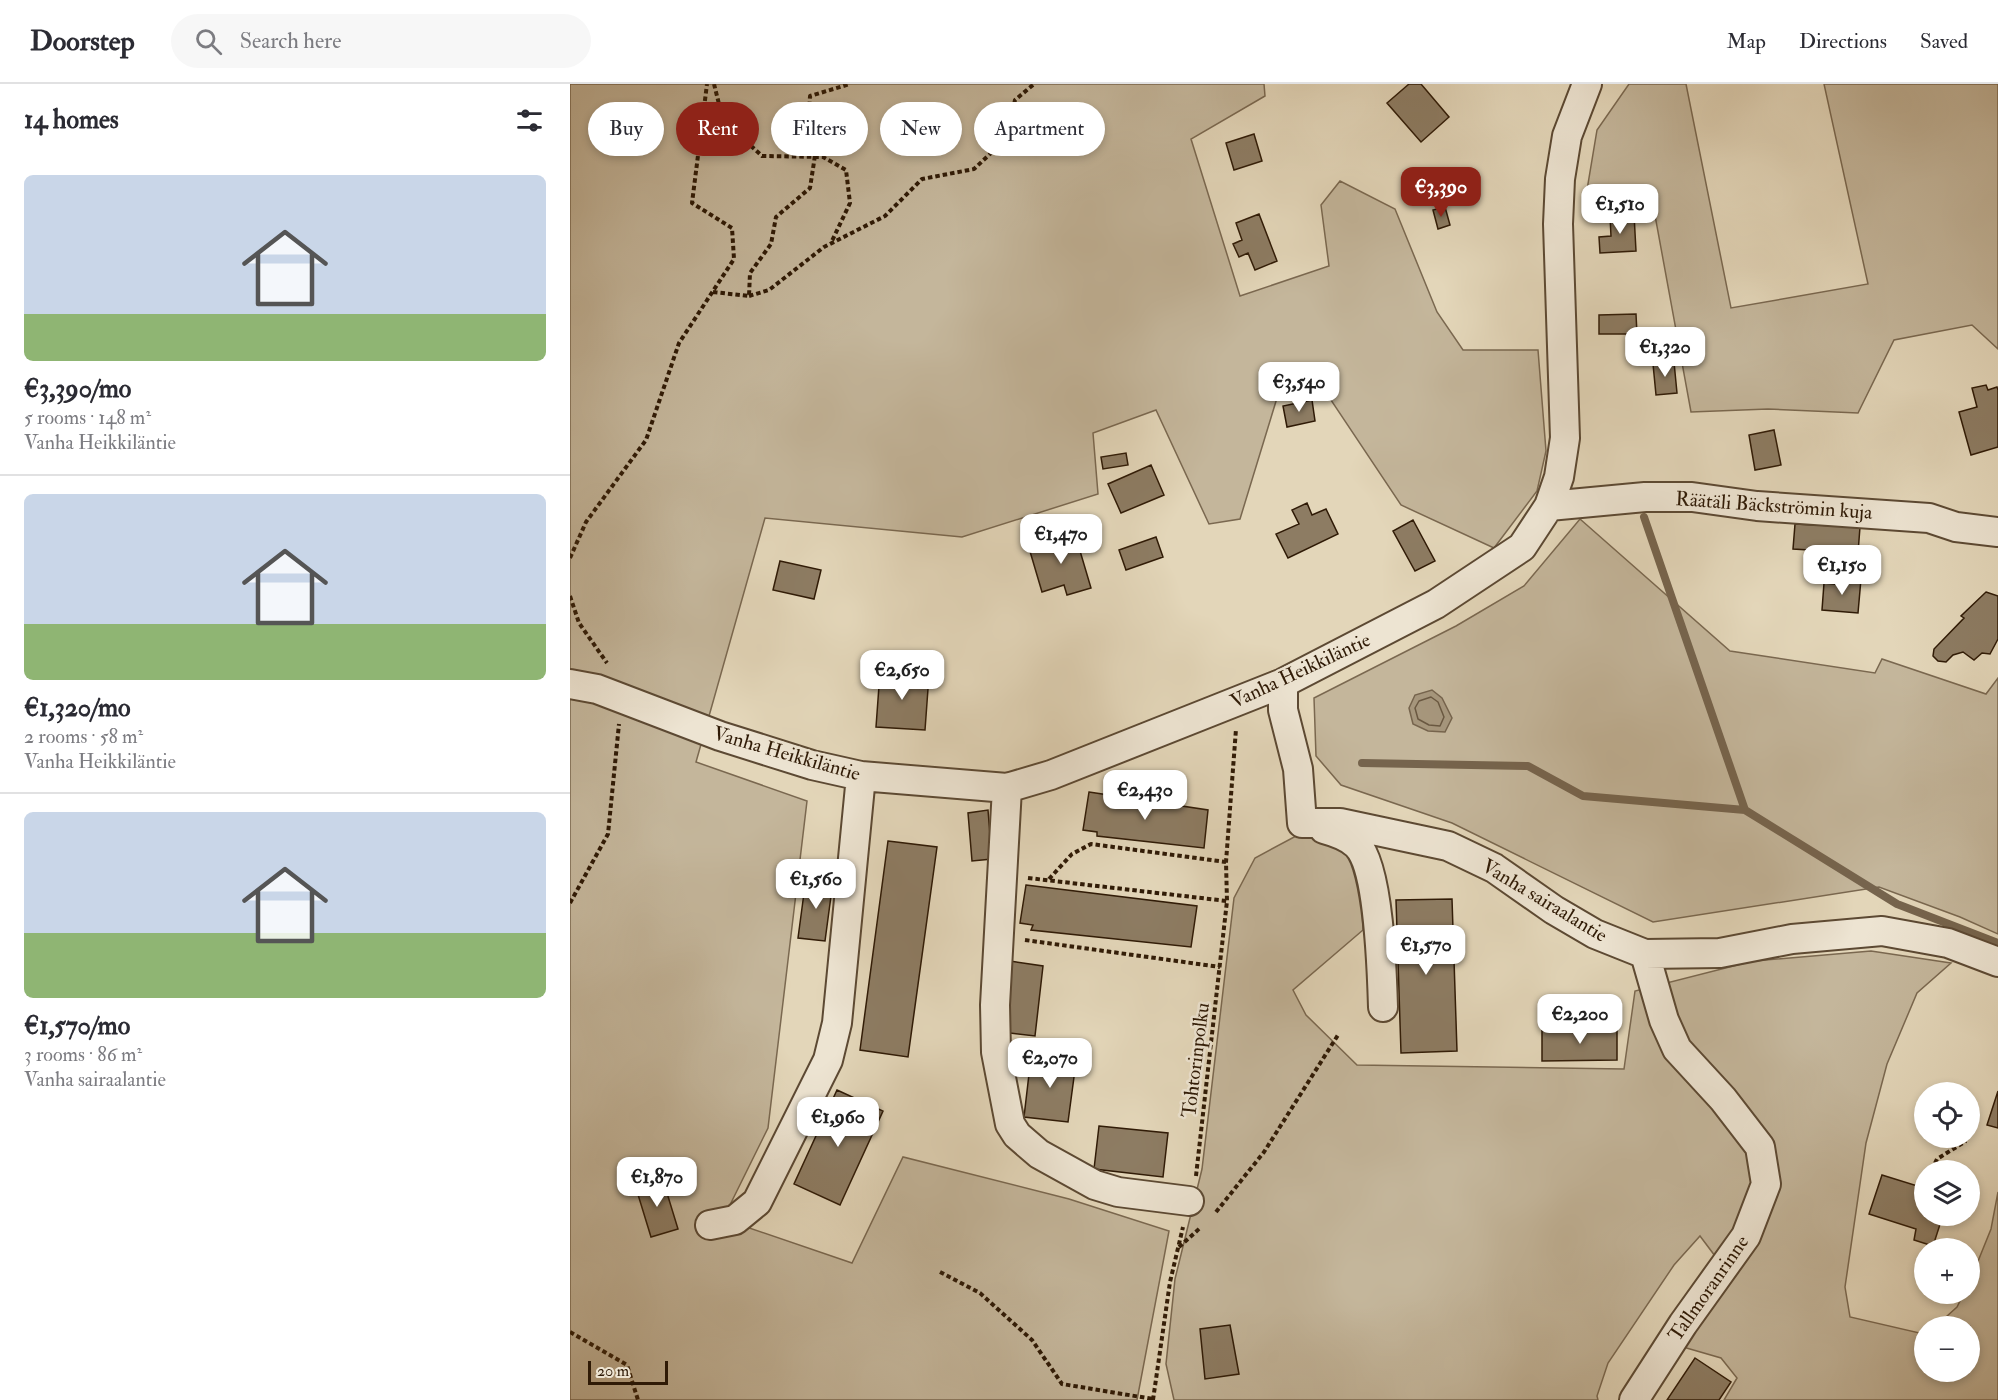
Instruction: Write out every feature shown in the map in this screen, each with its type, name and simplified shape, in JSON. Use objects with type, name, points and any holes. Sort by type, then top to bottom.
[{"type":"street","name":"Vanha Heikkiläntie","points":[[570,684],[597,689],[720,736],[812,765],[861,776],[1006,788],[1051,775],[1283,682],[1436,604],[1510,558],[1532,534],[1549,506],[1560,477],[1566,438],[1558,224],[1560,179],[1568,136],[1587,84]]},
{"type":"street","name":"Räätäli Bäckströmin kuja","points":[[1549,506],[1646,497],[1692,497],[1756,506],[1929,518],[1956,527],[1998,532]]},
{"type":"street","points":[[1283,682],[1283,710],[1298,769],[1302,823],[1337,833],[1357,845],[1368,862],[1381,951],[1383,1007]]},
{"type":"street","points":[[710,1225],[735,1220],[757,1202],[828,1060],[837,1023],[861,776]]},
{"type":"street","points":[[1006,788],[998,936],[996,1052],[1010,1124],[1017,1135],[1039,1154],[1095,1185],[1204,1212]]},
{"type":"street","name":"Vanha sairaalantie","points":[[1302,823],[1340,823],[1448,846],[1494,868],[1554,910],[1595,934],[1645,954],[1720,953],[1792,939],[1882,931],[1948,943],[1998,962]]},
{"type":"street","name":"Tallmoranrinne","points":[[1634,1400],[1676,1333],[1746,1236],[1766,1184],[1760,1147],[1723,1099],[1677,1049],[1664,1020],[1645,954]]},
{"type":"path","points":[[570,558],[586,522],[646,440],[679,343],[734,259],[732,228],[692,203],[707,84]]},
{"type":"path","points":[[714,84],[723,120],[762,156],[823,157],[846,170],[850,203],[831,244]]},
{"type":"path","points":[[748,296],[750,273],[771,244],[776,217],[810,188],[820,123],[809,114],[810,96],[850,84]]},
{"type":"path","points":[[713,292],[748,296],[769,290],[831,244],[885,216],[922,178],[974,169],[1007,138],[1015,100],[1034,84]]},
{"type":"path","points":[[570,596],[579,623],[603,654],[622,699],[608,834],[570,903]]},
{"type":"path","name":"Tohtorinpolku","points":[[1153,1400],[1170,1282],[1178,1249],[1204,1212],[1196,1174],[1227,901],[1226,862],[1237,719]]},
{"type":"path","points":[[1048,880],[1072,854],[1091,844],[1226,862]]},
{"type":"path","points":[[1004,849],[1028,878],[1227,901]]},
{"type":"path","points":[[998,936],[1220,967]]},
{"type":"path","points":[[1178,1249],[1204,1212],[1263,1152],[1338,1035]]},
{"type":"path","points":[[1937,1160],[1955,1148]]},
{"type":"path","points":[[940,1272],[980,1293],[1006,1316],[1032,1340],[1062,1384],[1153,1400]]},
{"type":"path","points":[[570,1332],[627,1365],[638,1400]]},
{"type":"shaded area","points":[[570,84],[1264,84],[1265,96],[1191,139],[1240,296],[1329,266],[1321,205],[1340,181],[1395,209],[1437,312],[1463,350],[1538,350],[1546,451],[1537,491],[1494,548],[1401,505],[1323,388],[1277,398],[1240,519],[1209,524],[1156,410],[1093,433],[1098,494],[962,537],[765,518],[696,762],[807,801],[768,1128],[723,1219],[852,1263],[903,1157],[1069,1199],[1169,1231],[1137,1400],[570,1400]]},
{"type":"shaded area","points":[[1629,84],[1686,84],[1731,308],[1868,284],[1824,84],[1998,84],[1998,349],[1972,325],[1894,340],[1858,413],[1768,409],[1691,412],[1650,188],[1586,196],[1597,130]]},
{"type":"shaded area","points":[[1580,519],[1730,651],[1875,673],[1882,659],[1986,694],[1998,678],[1998,934],[1960,917],[1879,887],[1653,922],[1452,823],[1341,785],[1316,756],[1314,698],[1456,626],[1524,586]]},
{"type":"shaded area","points":[[1321,832],[1360,868],[1363,930],[1293,990],[1306,1015],[1357,1065],[1624,1069],[1635,991],[1753,961],[1871,951],[1951,963],[1917,993],[1887,1064],[1866,1143],[1845,1287],[1850,1317],[1914,1332],[1914,1382],[1980,1382],[1980,1316],[1947,1316],[1958,1304],[1980,1304],[1980,1256],[1991,1229],[1998,1192],[1998,1400],[1724,1400],[1737,1378],[1721,1358],[1683,1347],[1715,1256],[1700,1236],[1674,1265],[1608,1363],[1597,1396],[1598,1400],[1174,1400],[1166,1364],[1175,1279],[1202,1169],[1234,898],[1255,858],[1296,836]]},
{"type":"water","points":[[1432,690],[1442,698],[1452,718],[1445,732],[1428,731],[1413,724],[1409,708],[1415,695]]},
{"type":"building","points":[[1409,84],[1421,84],[1449,117],[1421,142],[1387,103]]},
{"type":"building","points":[[1254,134],[1262,161],[1234,170],[1226,143]]},
{"type":"building","points":[[1445,207],[1450,225],[1438,229],[1433,210]]},
{"type":"building","points":[[1259,214],[1277,261],[1255,270],[1248,253],[1239,257],[1233,244],[1242,240],[1236,223]]},
{"type":"building","points":[[1634,214],[1636,251],[1600,253],[1599,237],[1611,236],[1610,216]]},
{"type":"building","points":[[1636,314],[1637,334],[1599,334],[1599,315]]},
{"type":"building","points":[[1674,362],[1677,393],[1656,395],[1653,364]]},
{"type":"building","points":[[1986,385],[1988,390],[1997,387],[1998,390],[1998,447],[1971,455],[1959,412],[1977,407],[1972,388]]},
{"type":"building","points":[[1312,400],[1315,421],[1287,427],[1283,406]]},
{"type":"building","points":[[1774,430],[1781,465],[1755,470],[1749,435]]},
{"type":"building","points":[[1126,453],[1128,465],[1103,469],[1101,457]]},
{"type":"building","points":[[1151,465],[1164,495],[1121,513],[1108,484]]},
{"type":"building","points":[[1307,503],[1312,515],[1326,509],[1338,534],[1288,558],[1276,534],[1299,524],[1292,510]]},
{"type":"building","points":[[1413,520],[1435,561],[1415,571],[1393,531]]},
{"type":"building","points":[[1795,524],[1860,527],[1858,553],[1793,549]]},
{"type":"building","points":[[1075,534],[1091,588],[1067,595],[1064,585],[1042,592],[1029,548]]},
{"type":"building","points":[[1156,537],[1163,557],[1126,570],[1119,550]]},
{"type":"building","points":[[780,561],[821,570],[814,599],[773,590]]},
{"type":"building","points":[[1844,578],[1861,579],[1858,613],[1822,610],[1824,583],[1843,585]]},
{"type":"building","points":[[1986,592],[1998,596],[1998,639],[1990,654],[1982,653],[1974,660],[1963,652],[1953,655],[1946,662],[1938,661],[1933,656],[1934,649],[1964,618],[1961,616]]},
{"type":"building","points":[[880,672],[929,675],[925,730],[876,727]]},
{"type":"building","points":[[1089,792],[1208,810],[1204,848],[1097,836],[1097,832],[1083,830]]},
{"type":"building","points":[[988,810],[992,859],[972,861],[968,813]]},
{"type":"building","points":[[888,841],[937,847],[908,1057],[860,1050]]},
{"type":"building","points":[[806,878],[833,881],[825,941],[798,938]]},
{"type":"building","points":[[1026,885],[1197,906],[1191,947],[1031,930],[1033,925],[1020,923]]},
{"type":"building","points":[[1452,899],[1457,1051],[1401,1053],[1396,900]]},
{"type":"building","points":[[1010,961],[1043,966],[1035,1036],[1002,1032]]},
{"type":"building","points":[[1617,1028],[1617,1060],[1542,1061],[1542,1029]]},
{"type":"building","points":[[1031,1057],[1076,1062],[1068,1122],[1024,1117]]},
{"type":"building","points":[[837,1090],[883,1111],[840,1205],[794,1184]]},
{"type":"building","points":[[1998,1091],[1998,1128],[1987,1125]]},
{"type":"building","points":[[1099,1126],[1168,1133],[1163,1177],[1094,1169]]},
{"type":"building","points":[[1882,1175],[1914,1185],[1914,1226],[1939,1226],[1936,1238],[1914,1238],[1916,1229],[1869,1214]]},
{"type":"building","points":[[663,1180],[678,1229],[651,1237],[636,1188]]},
{"type":"building","points":[[1230,1325],[1239,1374],[1205,1379],[1200,1329]]},
{"type":"building","points":[[1695,1358],[1731,1382],[1719,1400],[1667,1400]]},
{"type":"waterway","points":[[1644,517],[1745,810],[1897,904],[1998,943]]},
{"type":"waterway","points":[[1362,763],[1528,766],[1583,796],[1745,810]]}]
